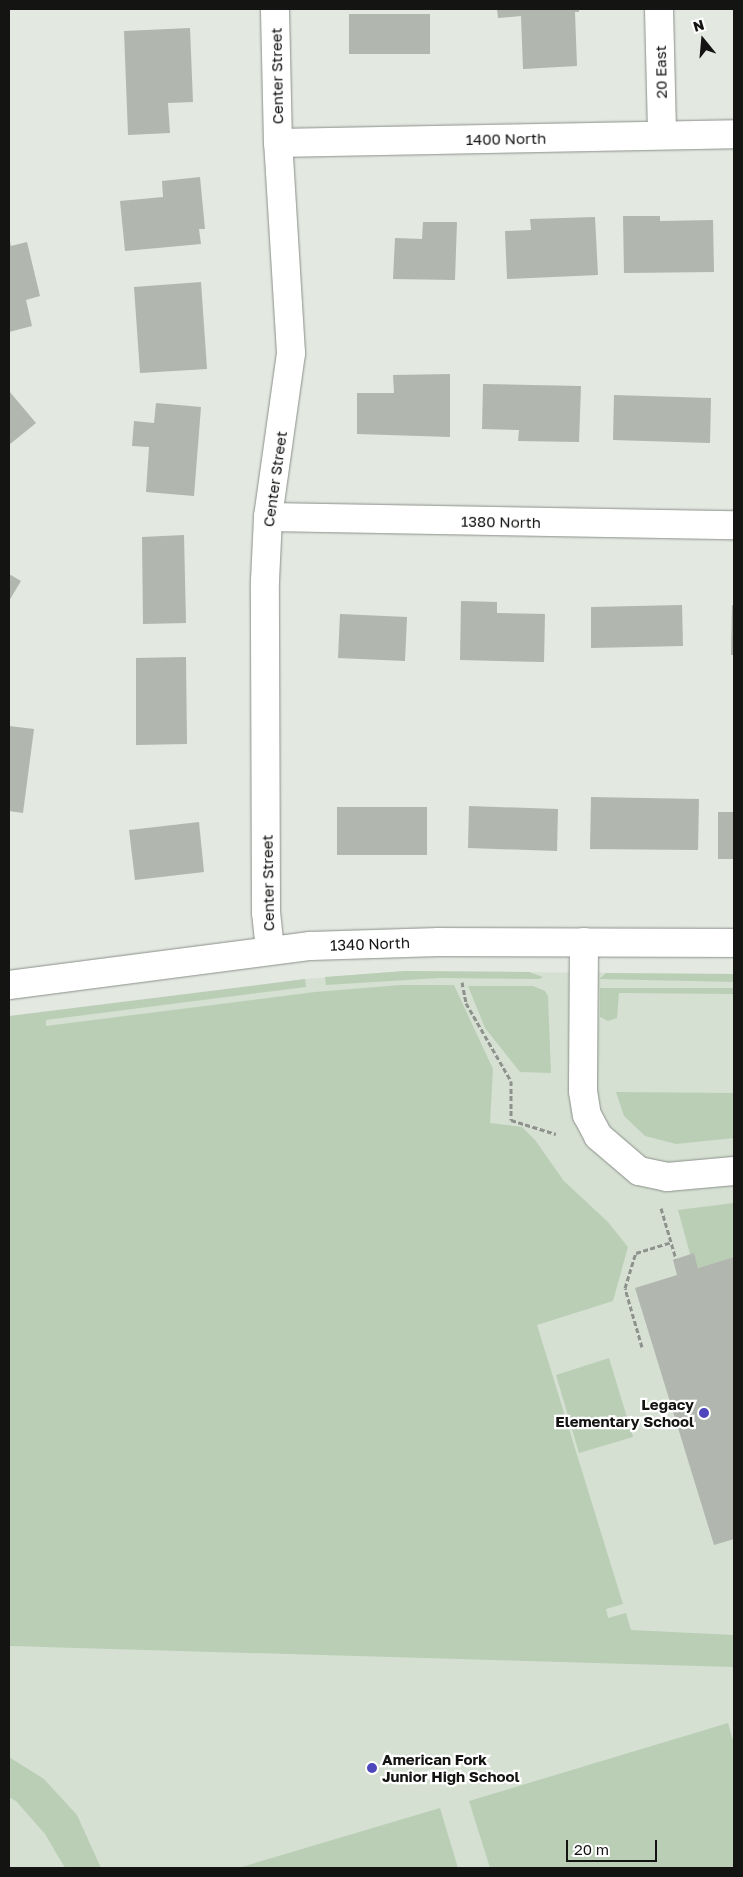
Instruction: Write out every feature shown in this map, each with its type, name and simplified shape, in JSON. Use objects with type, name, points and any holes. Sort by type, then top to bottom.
[{"type":"street","name":"Center Street","points":[[270,950],[266,903],[265,580],[268,517],[291,352],[278,143],[275,9]]},
{"type":"street","name":"20 East","points":[[659,9],[662,135]]},
{"type":"street","name":"1400 North","points":[[278,143],[734,134]]},
{"type":"street","name":"1380 North","points":[[268,517],[734,525]]},
{"type":"street","name":"1340 North","points":[[9,985],[270,950],[439,942],[734,943]]},
{"type":"street","points":[[584,942],[583,1090],[588,1115],[598,1136],[640,1171],[667,1177],[734,1171]]},
{"type":"path","points":[[462,982],[466,1003],[512,1081],[511,1120],[556,1134]]},
{"type":"path","points":[[661,1208],[676,1259]]},
{"type":"path","points":[[642,1347],[625,1288],[636,1253],[672,1242]]},
{"type":"shaded area","points":[[404,971],[734,974],[734,1868],[9,1868],[9,1646],[50,1647],[45,1013],[305,979]]},
{"type":"green space","points":[[404,971],[529,972],[543,977],[539,979],[439,978],[326,985],[325,977]]},
{"type":"green space","points":[[606,973],[734,974],[734,982],[599,979]]},
{"type":"green space","points":[[305,979],[306,987],[46,1020],[46,1026],[315,992],[401,985],[454,985],[493,1069],[490,1123],[522,1127],[535,1140],[564,1181],[608,1222],[628,1247],[613,1301],[537,1325],[623,1604],[606,1609],[608,1618],[626,1613],[631,1630],[734,1635],[734,1667],[9,1646],[9,1016]]},
{"type":"green space","points":[[468,986],[533,986],[545,991],[548,996],[551,1073],[520,1072],[485,1028]]},
{"type":"green space","points":[[600,988],[734,988],[734,994],[619,993],[617,1018],[608,1021],[600,1017]]},
{"type":"green space","points":[[616,1092],[734,1093],[734,1138],[676,1144],[645,1136],[624,1116]]},
{"type":"green space","points":[[734,1203],[734,1257],[698,1268],[694,1254],[690,1254],[678,1210]]},
{"type":"green space","points":[[609,1358],[633,1437],[579,1453],[556,1375]]},
{"type":"green space","points":[[728,1723],[734,1744],[734,1868],[490,1868],[469,1801]]},
{"type":"green space","points":[[9,1757],[44,1779],[77,1815],[101,1868],[65,1868],[45,1834],[16,1801],[9,1797]]},
{"type":"green space","points":[[440,1808],[458,1868],[238,1868]]},
{"type":"building","points":[[497,9],[579,9],[579,12],[575,12],[577,66],[523,69],[521,16],[498,18]]},
{"type":"building","points":[[349,14],[430,14],[430,54],[349,54]]},
{"type":"building","points":[[190,28],[193,102],[168,103],[170,133],[128,135],[124,31]]},
{"type":"building","points":[[200,177],[205,229],[199,229],[201,244],[125,251],[120,201],[163,197],[162,181]]},
{"type":"building","points":[[623,216],[660,216],[660,221],[713,220],[714,272],[624,273]]},
{"type":"building","points":[[595,217],[598,275],[507,279],[505,231],[531,230],[530,219]]},
{"type":"building","points":[[423,222],[457,222],[455,280],[393,279],[395,238],[422,239]]},
{"type":"building","points":[[9,238],[11,246],[27,242],[40,296],[26,300],[32,326],[9,332]]},
{"type":"building","points":[[201,282],[207,369],[140,373],[134,287]]},
{"type":"building","points":[[450,374],[450,437],[357,434],[357,393],[394,393],[393,375]]},
{"type":"building","points":[[483,384],[581,386],[579,442],[518,441],[519,430],[482,429]]},
{"type":"building","points":[[9,391],[36,423],[9,445]]},
{"type":"building","points":[[614,395],[711,398],[710,443],[613,440]]},
{"type":"building","points":[[156,403],[201,407],[194,496],[146,492],[149,447],[132,446],[134,421],[154,423]]},
{"type":"building","points":[[184,535],[186,623],[143,624],[142,537]]},
{"type":"building","points":[[9,574],[21,581],[9,601]]},
{"type":"building","points":[[461,601],[497,602],[497,613],[545,614],[544,662],[460,660]]},
{"type":"building","points":[[682,605],[683,646],[591,648],[591,607]]},
{"type":"building","points":[[732,605],[734,605],[734,655],[731,655]]},
{"type":"building","points":[[340,614],[407,617],[405,661],[338,658]]},
{"type":"building","points":[[186,657],[187,744],[136,745],[136,658]]},
{"type":"building","points":[[9,726],[34,729],[23,813],[9,811]]},
{"type":"building","points":[[591,797],[699,799],[698,850],[590,849]]},
{"type":"building","points":[[469,806],[558,809],[557,851],[468,848]]},
{"type":"building","points":[[337,807],[427,807],[427,855],[337,855]]},
{"type":"building","points":[[718,812],[734,812],[734,859],[718,859]]},
{"type":"building","points":[[199,822],[204,872],[135,880],[129,830]]},
{"type":"building","name":"Legacy Elementary School","points":[[694,1253],[698,1268],[734,1257],[734,1539],[714,1545],[635,1288],[677,1275],[673,1260]]},
{"type":"place","name":"Legacy Elementary School","points":[[704,1413]]},
{"type":"place","name":"American Fork Junior High School","points":[[372,1768]]}]
